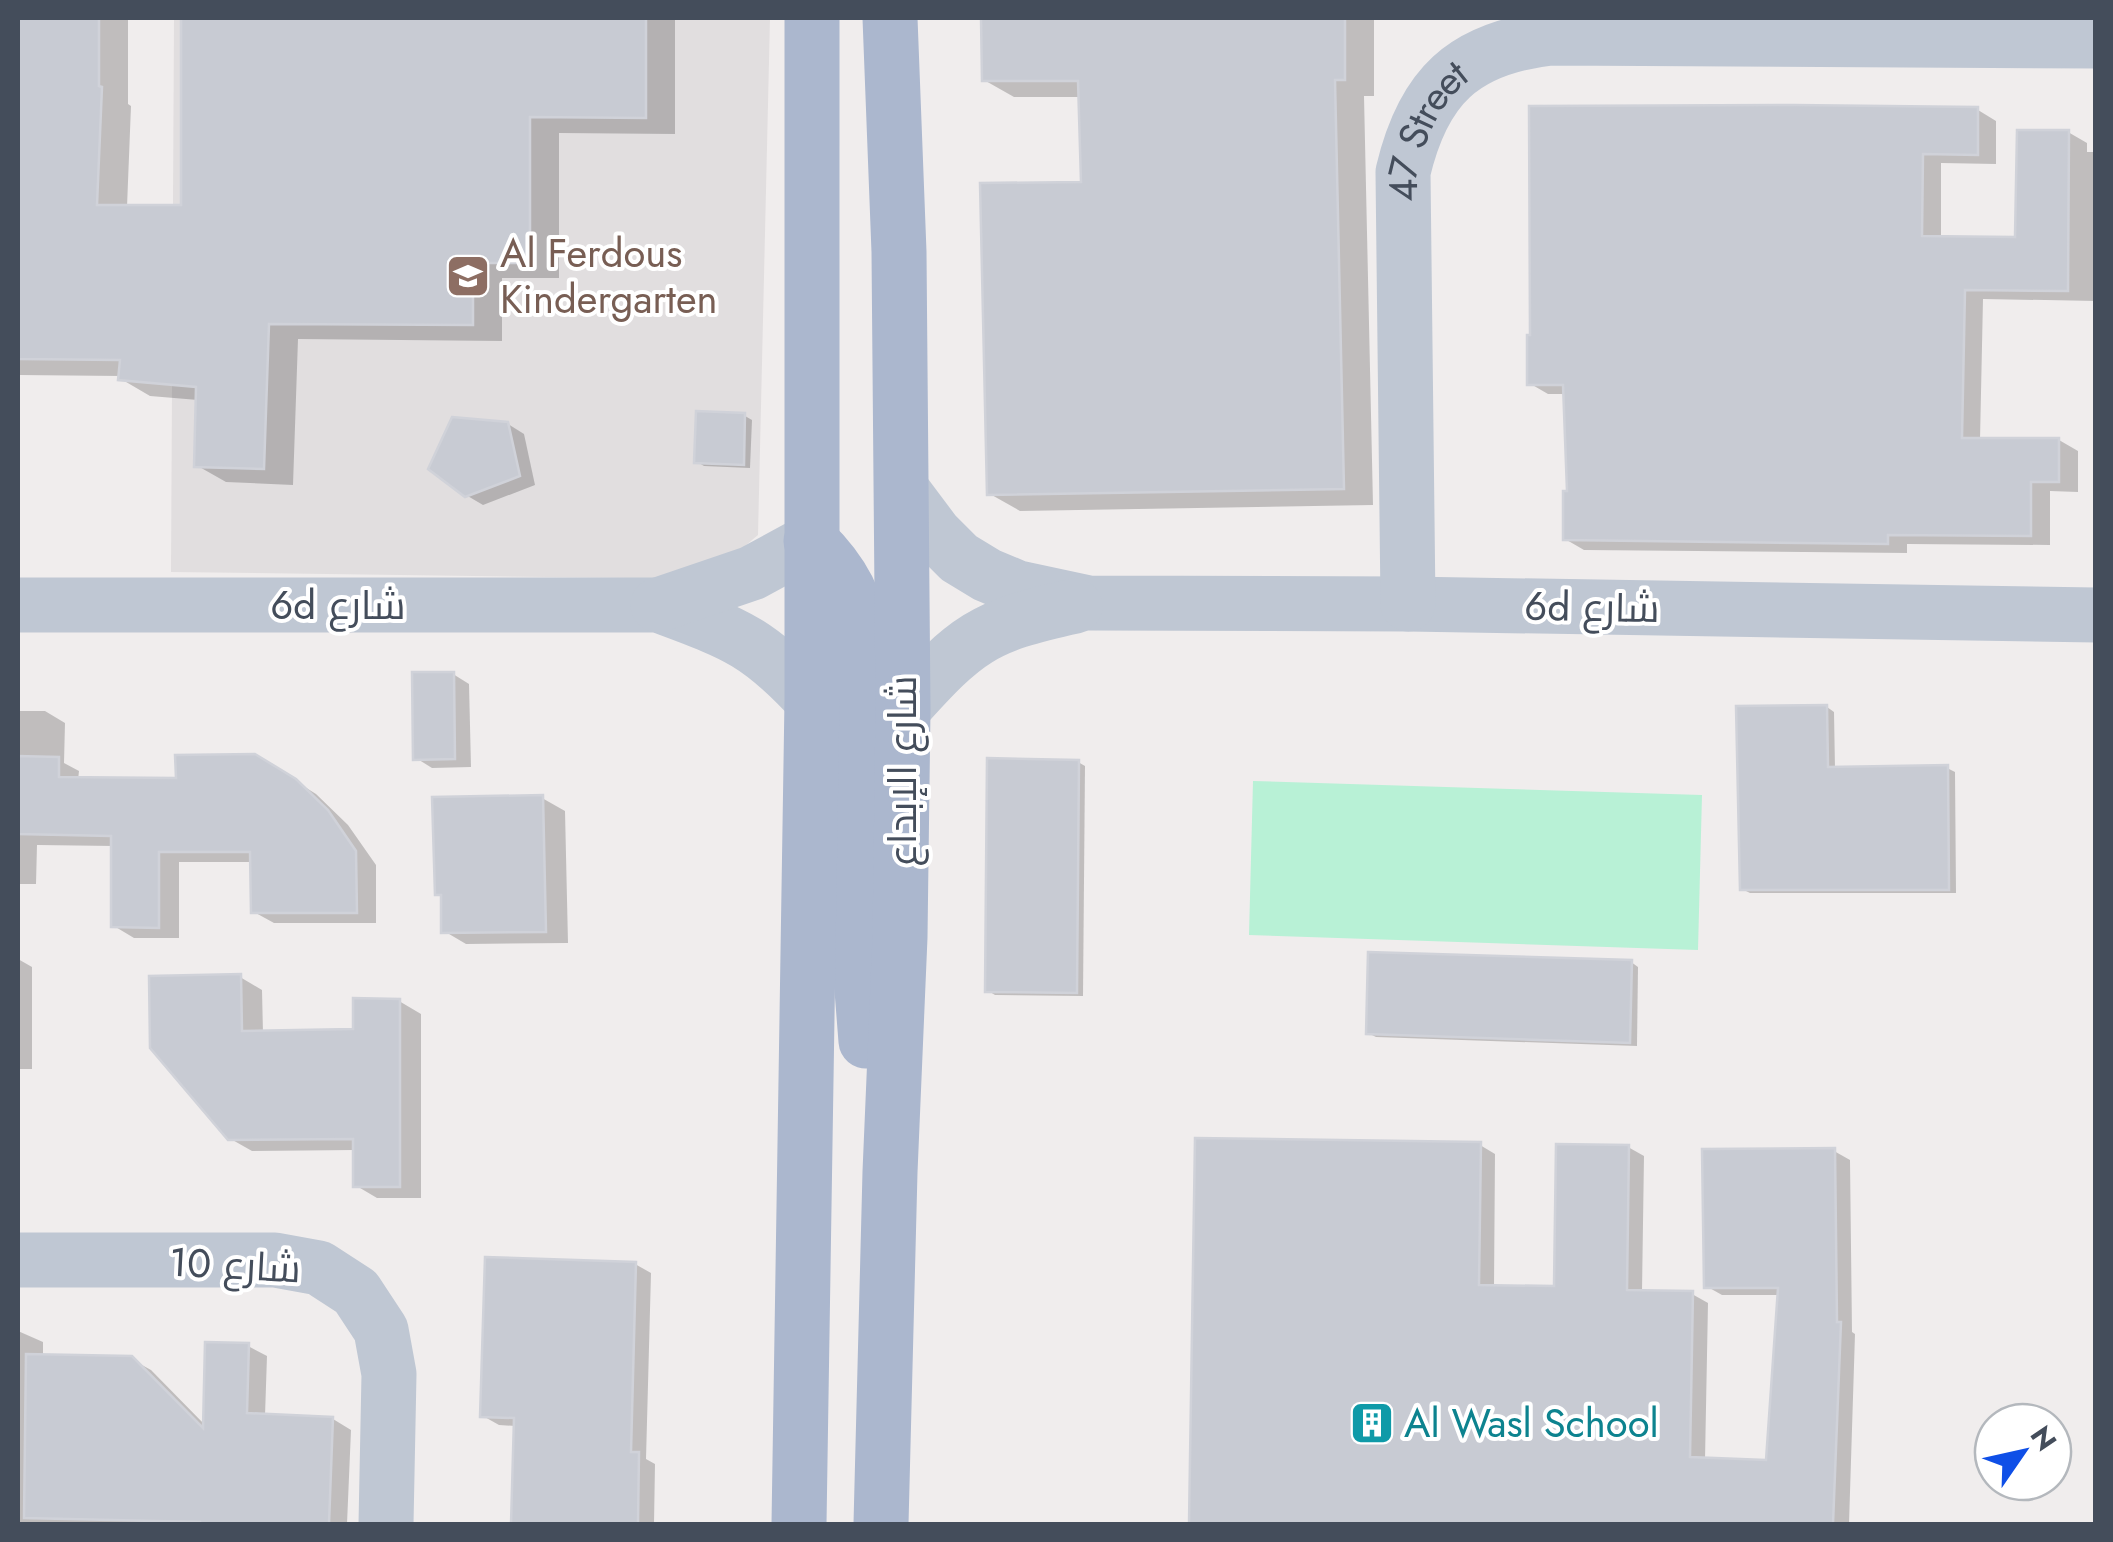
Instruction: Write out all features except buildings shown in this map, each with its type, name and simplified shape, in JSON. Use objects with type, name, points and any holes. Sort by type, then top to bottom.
[{"type":"main road","points":[[799,1524],[812,700],[812,18]]},
{"type":"main road","name":"شارع الإبداع","points":[[882,1524],[900,937],[902,708],[899,252],[890,18]]},
{"type":"main road","points":[[810,541],[833,562],[849,588],[860,616],[864,647],[859,952],[867,1044],[890,1172]]},
{"type":"street","name":"47 Street","points":[[1408,604],[1403,172],[1412,134],[1428,103],[1456,72],[1485,54],[1517,42],[1551,38],[2096,40]]},
{"type":"street","name":"6d شارع","points":[[902,490],[936,534],[960,558],[987,575],[1018,588],[1088,603],[2096,615]]},
{"type":"street","name":"6d شارع","points":[[18,605],[658,606],[752,573],[810,541]]},
{"type":"street","name":"6d شارع","points":[[902,708],[942,664],[981,634],[1026,616],[1088,603]]},
{"type":"street","name":"6d شارع","points":[[658,606],[743,638],[786,671],[812,700]]},
{"type":"street","name":"شارع 10","points":[[18,1260],[274,1260],[318,1268],[356,1292],[381,1330],[390,1374],[386,1524]]},
{"type":"shaded area","name":"Al Ferdous Kindergarten","points":[[174,18],[770,18],[758,535],[706,579],[171,572]]},
{"type":"green space","points":[[1253,781],[1702,795],[1698,950],[1249,935]]},
{"type":"place","name":"Al Ferdous Kindergarten","points":[[468,276]]},
{"type":"place","name":"Al Wasl School","points":[[1372,1423]]}]
